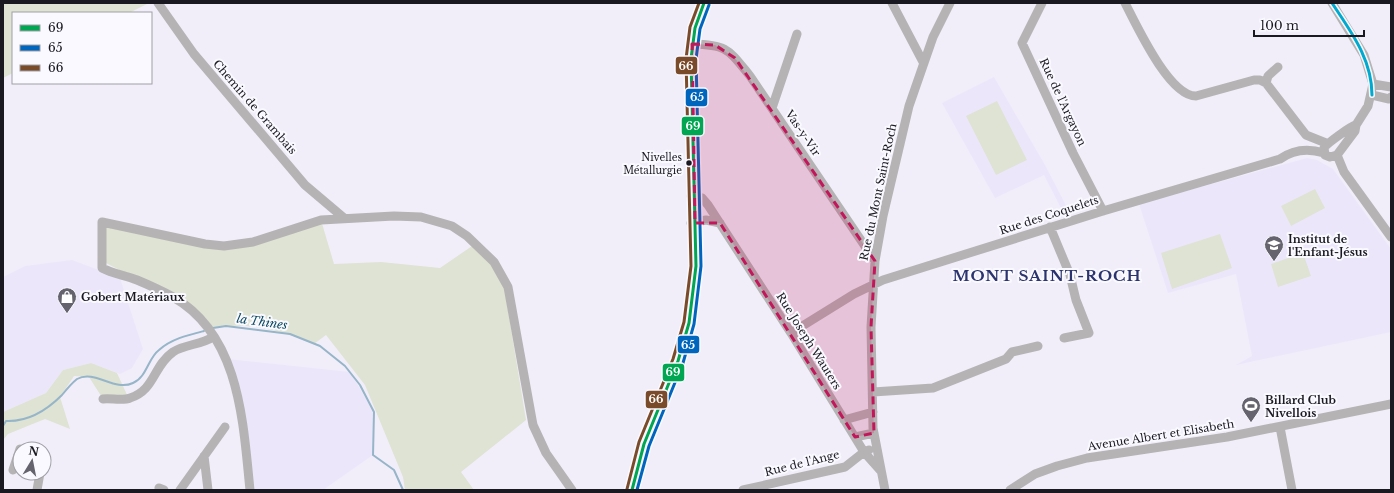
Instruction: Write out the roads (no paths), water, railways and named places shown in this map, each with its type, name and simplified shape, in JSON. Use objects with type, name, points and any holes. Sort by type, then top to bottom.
[{"type":"main road","points":[[632,490],[644,444],[678,361],[689,323],[693,285],[692,44],[704,3]]},
{"type":"street","name":"Chemin de Grambais","points":[[158,3],[194,54],[305,185],[344,218]]},
{"type":"street","points":[[892,3],[923,62]]},
{"type":"street","name":"Rue du Mont Saint-Roch","points":[[885,490],[874,433],[872,392],[871,327],[875,261],[883,216],[909,106],[923,62],[933,37],[950,3]]},
{"type":"street","name":"Rue de l'Argayon","points":[[1042,3],[1022,43],[1073,153],[1102,211]]},
{"type":"street","points":[[1125,3],[1159,65],[1182,92],[1190,96],[1196,96],[1254,80],[1260,80],[1266,83],[1306,135],[1336,143],[1338,153],[1349,178],[1391,237]]},
{"type":"street","points":[[1332,3],[1364,55],[1370,68],[1373,84],[1372,95],[1368,106],[1356,125],[1355,131],[1338,153],[1330,157],[1324,153],[1324,148],[1329,142],[1350,127],[1356,125]]},
{"type":"street","points":[[772,108],[797,34]]},
{"type":"street","name":"Vas-y-Vir","points":[[692,44],[715,45],[725,48],[740,64],[772,108],[875,261]]},
{"type":"street","points":[[1266,83],[1268,76],[1278,68]]},
{"type":"street","points":[[1373,84],[1391,87]]},
{"type":"street","points":[[1372,95],[1389,99],[1391,97]]},
{"type":"street","points":[[1306,135],[1305,144],[1311,150]]},
{"type":"street","name":"Rue des Coquelets","points":[[791,333],[874,284],[1050,227],[1280,159],[1293,152],[1311,150],[1324,153]]},
{"type":"street","name":"Rue Joseph Wauters","points":[[693,196],[702,198],[720,223],[791,333],[854,437],[881,473]]},
{"type":"street","points":[[250,490],[242,412],[229,364],[205,322],[174,298],[137,280],[102,268],[102,222],[205,244],[224,246],[253,242],[321,220],[394,216],[435,220],[452,226],[467,236],[494,262],[502,274],[510,294],[533,425],[546,453],[572,490]]},
{"type":"street","points":[[693,223],[706,220],[720,223]]},
{"type":"street","points":[[1050,227],[1070,275],[1076,300],[1088,333],[1064,338]]},
{"type":"street","points":[[103,399],[129,399],[146,390],[162,360],[175,351],[206,342],[213,337]]},
{"type":"street","points":[[872,392],[927,389],[944,385],[1006,359],[1012,352],[1038,346]]},
{"type":"street","name":"Avenue Albert et Elisabeth","points":[[1010,490],[1035,474],[1087,458],[1171,446],[1280,427],[1391,404]]},
{"type":"street","points":[[844,420],[873,412]]},
{"type":"street","points":[[180,490],[224,427]]},
{"type":"street","points":[[1280,427],[1292,490]]},
{"type":"street","points":[[854,437],[874,433]]},
{"type":"street","name":"Rue de l'Ange","points":[[743,490],[845,467],[864,452],[876,447]]},
{"type":"street","points":[[204,456],[208,490]]},
{"type":"waterway","name":"la Thines","points":[[213,328],[226,326],[290,334],[320,346],[345,366],[360,385],[374,412],[373,455],[394,470],[403,490]]},
{"type":"waterway","name":"la Thines","points":[[3,426],[6,421],[14,421],[29,417],[50,406],[77,379],[91,377],[119,385],[133,383],[138,380],[144,372],[155,353],[164,346],[180,338],[204,331]]},
{"type":"place","name":"Nivelles Métallurgie","points":[[689,163]]},
{"type":"place","name":"Institut de l'Enfant-Jésus","points":[[1274,262]]},
{"type":"place","name":"Gobert Matériaux","points":[[67,314]]},
{"type":"place","name":"Billard Club Nivellois","points":[[1251,423]]},
{"type":"district","name":"MONT SAINT-ROCH","points":[[1047,276]]}]
